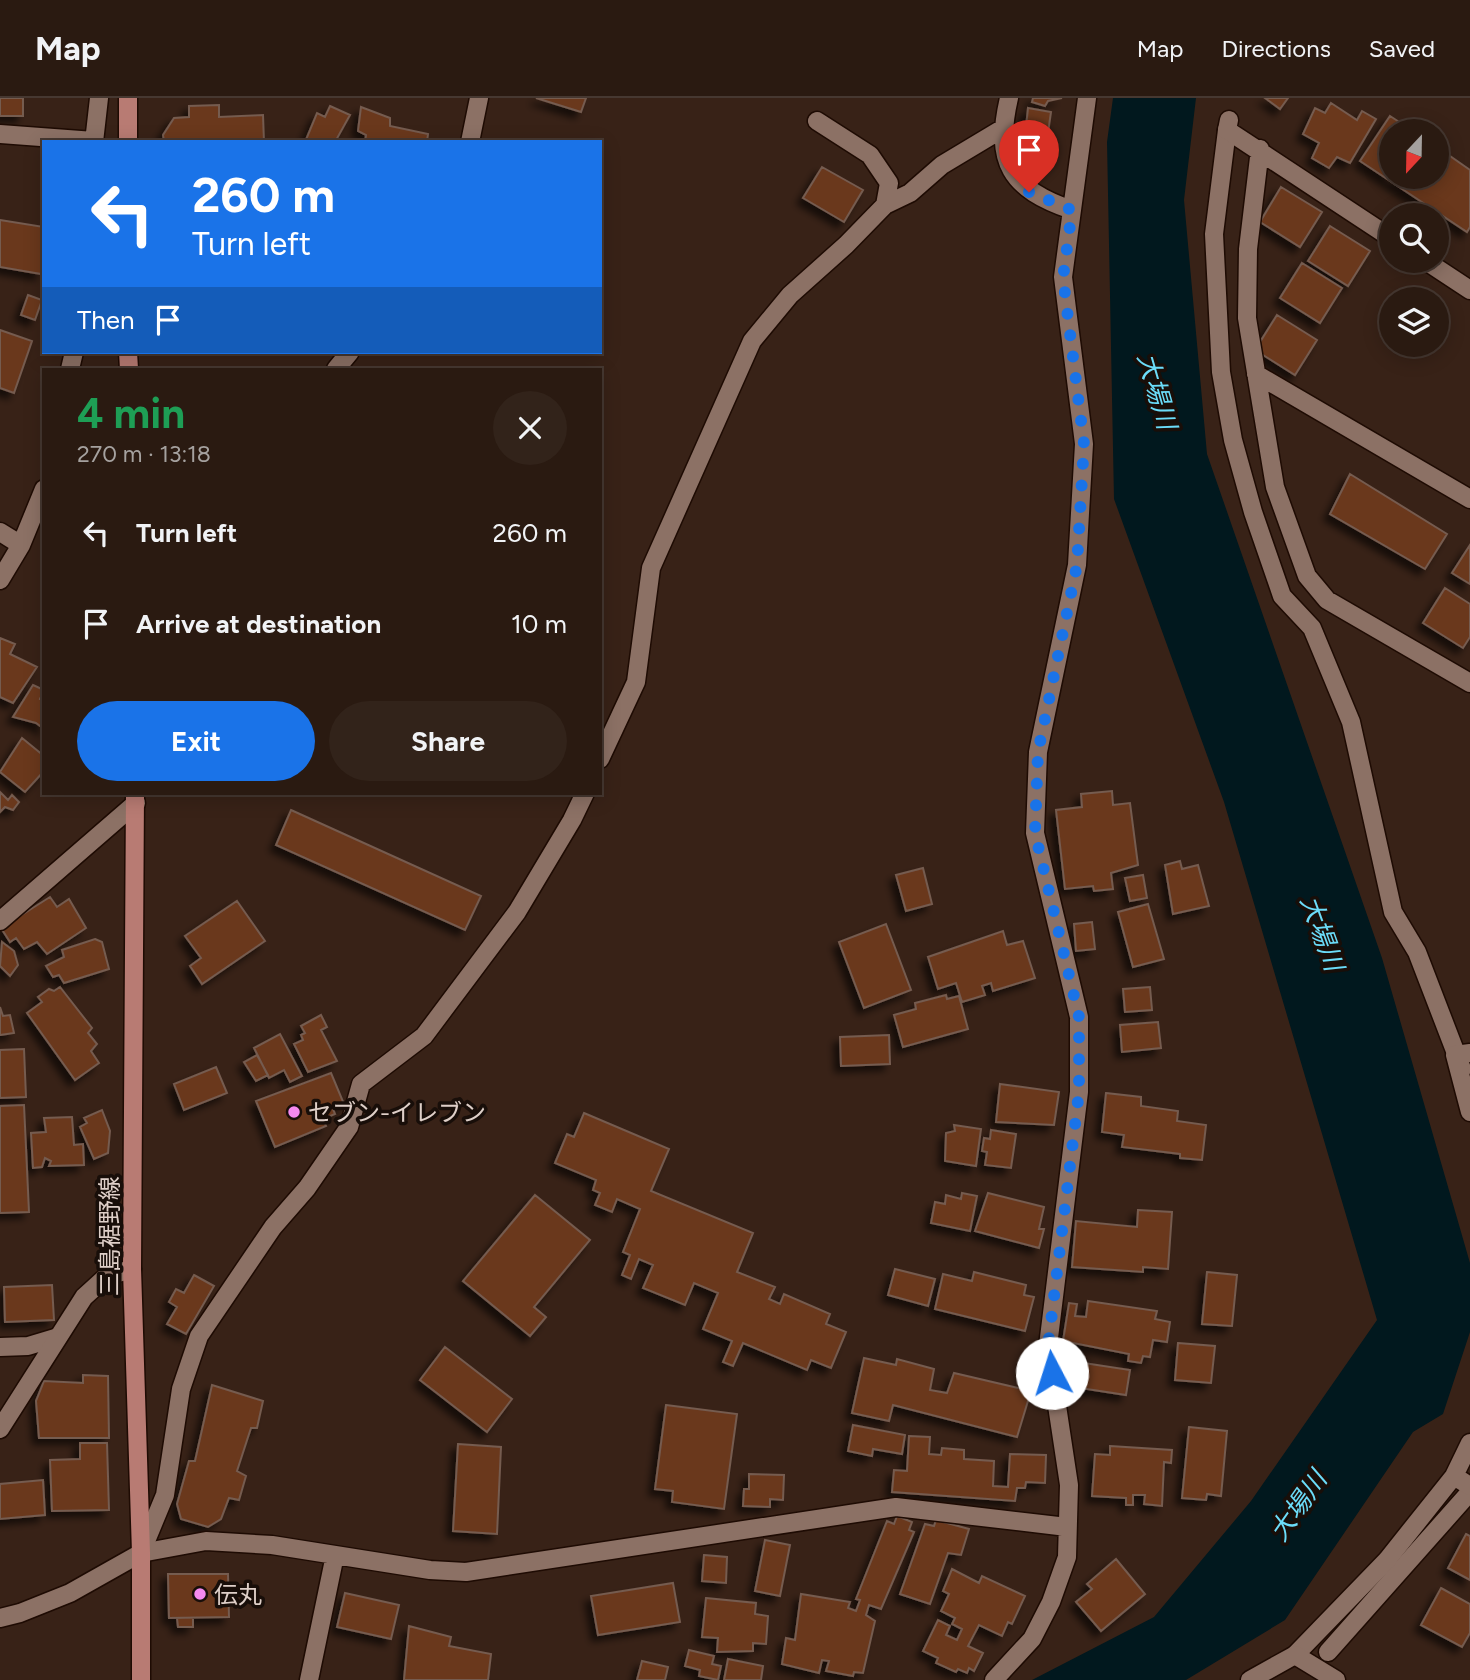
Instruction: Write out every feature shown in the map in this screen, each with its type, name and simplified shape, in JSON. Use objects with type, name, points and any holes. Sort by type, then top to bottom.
[{"type":"main road","points":[[128,98],[128,140]]},
{"type":"main road","name":"三島裾野線","points":[[136,798],[132,1269],[141,1553],[141,1680]]},
{"type":"street","points":[[94,140],[99,98]]},
{"type":"street","points":[[470,140],[479,98]]},
{"type":"street","points":[[1009,98],[1002,129],[1006,158],[1018,179],[1039,199],[1072,210]]},
{"type":"street","points":[[994,1680],[1032,1639],[1051,1602],[1068,1557],[1069,1485],[1048,1346],[1079,1092],[1079,1017],[1035,833],[1038,752],[1077,565],[1084,444],[1063,278],[1087,98]]},
{"type":"street","points":[[817,121],[870,155],[889,183],[885,205]]},
{"type":"street","points":[[1379,229],[1228,125],[1214,234],[1222,372],[1233,440],[1252,512],[1282,596],[1312,628],[1351,722],[1393,912],[1417,952],[1463,1054],[1470,1088]]},
{"type":"street","points":[[602,755],[636,682],[651,568],[752,341],[790,295],[846,245],[885,205],[910,193],[942,165],[1002,129]]},
{"type":"street","points":[[0,134],[70,140]]},
{"type":"street","points":[[1260,149],[1248,249],[1247,318],[1275,487],[1307,576],[1327,600],[1470,683]]},
{"type":"street","points":[[1444,273],[1470,290]]},
{"type":"street","points":[[337,368],[348,354]]},
{"type":"street","points":[[1256,374],[1470,499]]},
{"type":"street","points":[[0,580],[21,545],[42,494]]},
{"type":"street","points":[[0,533],[21,545]]},
{"type":"street","points":[[141,1553],[165,1495],[181,1389],[199,1336],[273,1227],[307,1188],[348,1127],[361,1084],[424,1036],[517,912],[584,795]]},
{"type":"street","points":[[0,921],[136,798]]},
{"type":"street","points":[[1463,1054],[1470,1112]]},
{"type":"street","points":[[0,1429],[84,1297],[107,1276],[132,1269]]},
{"type":"street","points":[[0,1347],[28,1346],[58,1337]]},
{"type":"street","points":[[1250,1680],[1295,1655],[1387,1560],[1454,1476],[1470,1443]]},
{"type":"street","points":[[1454,1476],[1470,1486]]},
{"type":"street","points":[[1328,1652],[1470,1492]]},
{"type":"street","points":[[0,1618],[20,1614],[70,1593],[141,1553],[206,1541],[272,1545],[430,1570],[497,1570],[625,1546],[896,1507],[1067,1527]]},
{"type":"street","points":[[309,1680],[335,1555]]},
{"type":"street","points":[[1295,1655],[1336,1680]]},
{"type":"water","name":"大場川","points":[[1113,98],[1196,98],[1184,200],[1207,454],[1382,958],[1470,1263],[1470,1332],[1443,1414],[1413,1432],[1285,1620],[1186,1680],[1032,1680],[1154,1617],[1251,1501],[1377,1320],[1224,802],[1114,499],[1107,142]]},
{"type":"building","points":[[0,98],[23,98],[23,116],[0,116]]},
{"type":"building","points":[[536,98],[586,98],[581,112]]},
{"type":"building","points":[[1033,98],[1062,98],[1048,101],[1045,106],[1032,102]]},
{"type":"building","points":[[1265,98],[1288,98],[1280,109]]},
{"type":"building","points":[[1331,103],[1357,120],[1362,111],[1376,119],[1350,163],[1337,157],[1329,168],[1312,158],[1319,143],[1303,134],[1315,108],[1325,113]]},
{"type":"building","points":[[219,105],[219,117],[263,115],[264,140],[164,140],[163,135],[174,118],[189,117],[189,106]]},
{"type":"building","points":[[330,106],[350,115],[336,140],[306,140],[317,113],[325,117]]},
{"type":"building","points":[[361,107],[390,118],[390,126],[428,134],[427,140],[365,140],[366,135],[358,131]]},
{"type":"building","points":[[1028,108],[1051,112],[1045,154],[1028,154],[1028,146],[1018,142],[1019,126],[1026,127]]},
{"type":"building","points":[[1379,132],[1379,174],[1360,161]]},
{"type":"building","points":[[1449,155],[1470,170],[1470,227],[1467,232],[1449,220],[1449,203],[1423,203],[1402,189],[1449,189]]},
{"type":"building","points":[[822,167],[863,190],[844,222],[803,198]]},
{"type":"building","points":[[1281,187],[1322,212],[1300,247],[1260,222]]},
{"type":"building","points":[[0,220],[42,227],[41,274],[0,267]]},
{"type":"building","points":[[1330,226],[1370,251],[1348,286],[1308,261]]},
{"type":"building","points":[[1302,263],[1342,288],[1320,323],[1280,298]]},
{"type":"building","points":[[28,295],[42,300],[35,320],[21,315]]},
{"type":"building","points":[[1277,315],[1317,340],[1295,375],[1255,350]]},
{"type":"building","points":[[0,330],[32,341],[14,393],[0,388]]},
{"type":"building","points":[[1350,474],[1447,534],[1425,569],[1330,514]]},
{"type":"building","points":[[1470,545],[1470,584],[1452,573]]},
{"type":"building","points":[[1445,588],[1470,604],[1470,637],[1463,648],[1423,623]]},
{"type":"building","points":[[0,638],[15,644],[10,654],[37,667],[13,703],[0,697]]},
{"type":"building","points":[[33,685],[42,689],[42,728],[36,723],[13,717]]},
{"type":"building","points":[[22,738],[42,754],[42,773],[25,792],[0,772]]},
{"type":"building","points":[[1112,791],[1113,805],[1130,803],[1138,865],[1111,873],[1113,889],[1094,891],[1093,886],[1065,889],[1056,810],[1082,807],[1081,794]]},
{"type":"building","points":[[0,792],[8,800],[12,795],[19,802],[13,810],[5,807],[0,812]]},
{"type":"building","points":[[291,810],[481,896],[465,930],[276,845]]},
{"type":"building","points":[[1180,861],[1182,869],[1198,865],[1209,906],[1173,914],[1165,865]]},
{"type":"building","points":[[923,868],[932,904],[906,911],[896,875]]},
{"type":"building","points":[[1143,875],[1147,898],[1130,901],[1125,878]]},
{"type":"building","points":[[50,897],[57,907],[69,899],[86,928],[47,954],[37,942],[24,949],[16,938],[10,942],[1,928]]},
{"type":"building","points":[[237,901],[265,941],[202,984],[190,966],[201,958],[185,936]]},
{"type":"building","points":[[1148,904],[1164,959],[1133,967],[1118,912]]},
{"type":"building","points":[[1092,922],[1095,949],[1076,951],[1074,924]]},
{"type":"building","points":[[886,924],[911,990],[864,1008],[839,942]]},
{"type":"building","points":[[1003,931],[1007,945],[1023,941],[1035,978],[993,991],[991,983],[982,986],[985,995],[962,1002],[956,983],[938,989],[928,957]]},
{"type":"building","points":[[95,939],[102,942],[109,969],[64,983],[59,975],[53,977],[46,966],[64,957],[62,950]]},
{"type":"building","points":[[2,942],[14,951],[18,965],[10,976],[0,966]]},
{"type":"building","points":[[60,987],[92,1028],[88,1033],[97,1044],[91,1051],[99,1063],[75,1080],[27,1013],[42,1002],[38,997],[49,989],[54,991]]},
{"type":"building","points":[[1150,987],[1152,1010],[1125,1012],[1123,989]]},
{"type":"building","points":[[946,995],[947,999],[959,996],[968,1029],[903,1047],[894,1015],[916,1009],[915,1003]]},
{"type":"building","points":[[0,1007],[3,1016],[10,1015],[14,1033],[0,1035]]},
{"type":"building","points":[[321,1015],[327,1027],[321,1030],[337,1061],[308,1072],[294,1044],[303,1040],[301,1035],[305,1033],[301,1026]]},
{"type":"building","points":[[1158,1022],[1161,1048],[1122,1052],[1120,1025]]},
{"type":"building","points":[[280,1034],[302,1076],[290,1082],[284,1070],[269,1078],[254,1048]]},
{"type":"building","points":[[889,1035],[890,1064],[841,1066],[840,1037]]},
{"type":"building","points":[[24,1049],[26,1097],[0,1098],[0,1050]]},
{"type":"building","points":[[257,1055],[268,1075],[256,1081],[244,1062]]},
{"type":"building","points":[[216,1067],[227,1093],[184,1110],[174,1084]]},
{"type":"building","points":[[331,1073],[344,1104],[333,1109],[335,1114],[323,1119],[326,1126],[275,1147],[256,1101]]},
{"type":"building","points":[[1000,1084],[1059,1092],[1054,1125],[996,1122]]},
{"type":"building","points":[[1106,1093],[1141,1097],[1141,1106],[1178,1111],[1177,1121],[1206,1125],[1202,1160],[1180,1158],[1180,1154],[1122,1147],[1124,1135],[1102,1132]]},
{"type":"building","points":[[24,1105],[29,1212],[0,1213],[0,1106]]},
{"type":"building","points":[[102,1110],[110,1131],[108,1153],[94,1159],[80,1127],[87,1123],[84,1118]]},
{"type":"building","points":[[584,1113],[669,1149],[651,1191],[753,1233],[737,1272],[775,1287],[769,1299],[780,1304],[784,1294],[830,1314],[826,1324],[846,1332],[831,1368],[811,1360],[807,1370],[743,1343],[733,1366],[723,1362],[732,1341],[703,1329],[718,1293],[694,1283],[685,1305],[643,1288],[653,1265],[639,1259],[631,1279],[622,1275],[630,1255],[623,1252],[640,1209],[617,1199],[612,1212],[595,1205],[600,1193],[593,1190],[596,1180],[555,1163],[567,1134],[574,1137]]},
{"type":"building","points":[[72,1117],[74,1145],[83,1144],[84,1165],[49,1166],[51,1161],[45,1158],[42,1167],[33,1168],[31,1133],[46,1132],[44,1118]]},
{"type":"building","points":[[954,1125],[981,1129],[976,1166],[945,1161],[946,1133],[955,1131]]},
{"type":"building","points":[[991,1130],[1016,1134],[1011,1168],[985,1165],[987,1152],[982,1151],[984,1138],[990,1139]]},
{"type":"building","points":[[962,1193],[977,1196],[970,1231],[931,1223],[935,1202],[945,1204],[946,1195],[961,1199]]},
{"type":"building","points":[[988,1193],[1044,1207],[1039,1229],[1044,1229],[1039,1248],[975,1231]]},
{"type":"building","points":[[535,1195],[590,1240],[534,1307],[546,1317],[530,1336],[463,1281]]},
{"type":"building","points":[[1138,1210],[1172,1212],[1168,1269],[1143,1267],[1143,1272],[1072,1267],[1076,1221],[1137,1227]]},
{"type":"building","points":[[895,1269],[935,1279],[928,1306],[888,1295]]},
{"type":"building","points":[[974,1272],[1026,1285],[1024,1295],[1034,1297],[1025,1331],[935,1309],[943,1274],[972,1281]]},
{"type":"building","points":[[1207,1272],[1237,1275],[1232,1326],[1202,1324]]},
{"type":"building","points":[[194,1275],[214,1286],[186,1334],[167,1324],[177,1307],[169,1302],[176,1289],[184,1293]]},
{"type":"building","points":[[52,1285],[54,1320],[5,1322],[4,1287]]},
{"type":"building","points":[[1088,1301],[1157,1311],[1155,1319],[1170,1322],[1167,1342],[1153,1340],[1150,1357],[1143,1356],[1141,1363],[1128,1361],[1129,1354],[1063,1341],[1069,1303],[1077,1304],[1075,1316],[1086,1317]]},
{"type":"building","points":[[1178,1343],[1215,1346],[1211,1383],[1175,1380]]},
{"type":"building","points":[[445,1347],[512,1399],[487,1432],[420,1380]]},
{"type":"building","points":[[864,1358],[896,1365],[897,1359],[934,1369],[930,1390],[947,1393],[954,1373],[1031,1391],[1017,1437],[893,1405],[889,1421],[852,1413]]},
{"type":"building","points":[[1084,1363],[1130,1370],[1126,1395],[1080,1388]]},
{"type":"building","points":[[83,1375],[108,1376],[109,1438],[39,1438],[36,1401],[44,1381],[83,1383]]},
{"type":"building","points":[[212,1385],[263,1401],[257,1428],[251,1428],[237,1471],[246,1476],[239,1500],[229,1498],[221,1519],[208,1527],[181,1519],[177,1504],[189,1461],[195,1461]]},
{"type":"building","points":[[666,1405],[737,1414],[724,1509],[672,1502],[673,1491],[655,1489]]},
{"type":"building","points":[[853,1425],[905,1435],[902,1454],[873,1449],[872,1456],[848,1451]]},
{"type":"building","points":[[1189,1427],[1227,1431],[1221,1496],[1207,1494],[1206,1500],[1182,1498]]},
{"type":"building","points":[[909,1436],[930,1437],[929,1454],[941,1455],[942,1448],[964,1450],[964,1459],[994,1461],[993,1486],[1008,1487],[1010,1454],[1046,1455],[1045,1483],[1026,1482],[1025,1488],[1017,1488],[1015,1501],[892,1492],[894,1470],[907,1471]]},
{"type":"building","points":[[80,1443],[107,1443],[109,1510],[52,1511],[50,1460],[80,1459]]},
{"type":"building","points":[[458,1444],[501,1447],[497,1534],[453,1531]]},
{"type":"building","points":[[1110,1446],[1172,1450],[1171,1463],[1164,1462],[1162,1506],[1144,1504],[1145,1495],[1133,1495],[1133,1505],[1126,1505],[1126,1498],[1092,1496],[1095,1454],[1110,1455]]},
{"type":"building","points":[[749,1474],[784,1475],[783,1500],[770,1499],[770,1507],[743,1506],[744,1489],[749,1489]]},
{"type":"building","points":[[43,1480],[45,1515],[0,1519],[0,1484]]},
{"type":"building","points":[[897,1516],[912,1522],[909,1530],[914,1532],[881,1609],[869,1605],[866,1615],[875,1621],[863,1673],[854,1672],[853,1676],[826,1671],[829,1661],[822,1660],[819,1673],[782,1664],[786,1638],[795,1640],[801,1594],[850,1602],[848,1608],[856,1611],[860,1600],[856,1599],[887,1521],[894,1524]]},
{"type":"building","points":[[936,1520],[969,1529],[961,1555],[948,1553],[930,1604],[900,1594],[925,1524],[934,1526]]},
{"type":"building","points":[[1466,1534],[1470,1536],[1470,1580],[1448,1568]]},
{"type":"building","points":[[765,1540],[790,1545],[780,1596],[755,1591]]},
{"type":"building","points":[[704,1555],[727,1557],[726,1583],[702,1581]]},
{"type":"building","points":[[1116,1559],[1145,1594],[1101,1631],[1076,1602],[1092,1589],[1087,1584]]},
{"type":"building","points":[[952,1569],[979,1583],[982,1576],[1025,1596],[1012,1624],[1008,1622],[1002,1636],[979,1625],[968,1646],[983,1653],[974,1671],[969,1668],[967,1673],[958,1669],[956,1672],[936,1663],[938,1658],[923,1651],[938,1620],[950,1626],[946,1635],[957,1640],[962,1629],[952,1624],[955,1618],[941,1611],[949,1594],[943,1591]]},
{"type":"building","points":[[168,1574],[228,1574],[229,1617],[169,1618]]},
{"type":"building","points":[[673,1583],[680,1622],[598,1635],[591,1596]]},
{"type":"building","points":[[1441,1588],[1470,1604],[1470,1633],[1462,1647],[1421,1625]]},
{"type":"building","points":[[345,1593],[399,1605],[391,1639],[337,1627]]},
{"type":"building","points":[[706,1598],[756,1603],[755,1614],[768,1616],[766,1644],[753,1643],[753,1651],[717,1652],[718,1638],[702,1637]]},
{"type":"building","points":[[177,1618],[193,1618],[193,1627],[178,1627]]},
{"type":"building","points":[[409,1626],[451,1637],[449,1646],[491,1654],[488,1680],[404,1680]]},
{"type":"building","points":[[689,1650],[714,1656],[712,1664],[721,1666],[718,1680],[699,1676],[700,1670],[685,1666]]},
{"type":"building","points":[[728,1659],[763,1666],[761,1680],[724,1680]]},
{"type":"building","points":[[642,1661],[668,1667],[665,1680],[637,1680]]},
{"type":"place","name":"セブン-イレブン","points":[[294,1112]]},
{"type":"place","name":"伝丸","points":[[200,1594]]},
{"type":"route","points":[[1029,192],[1039,199],[1072,210],[1063,278],[1084,444],[1077,565],[1038,752],[1035,833],[1079,1017],[1079,1092],[1048,1346],[1052,1373]]}]
